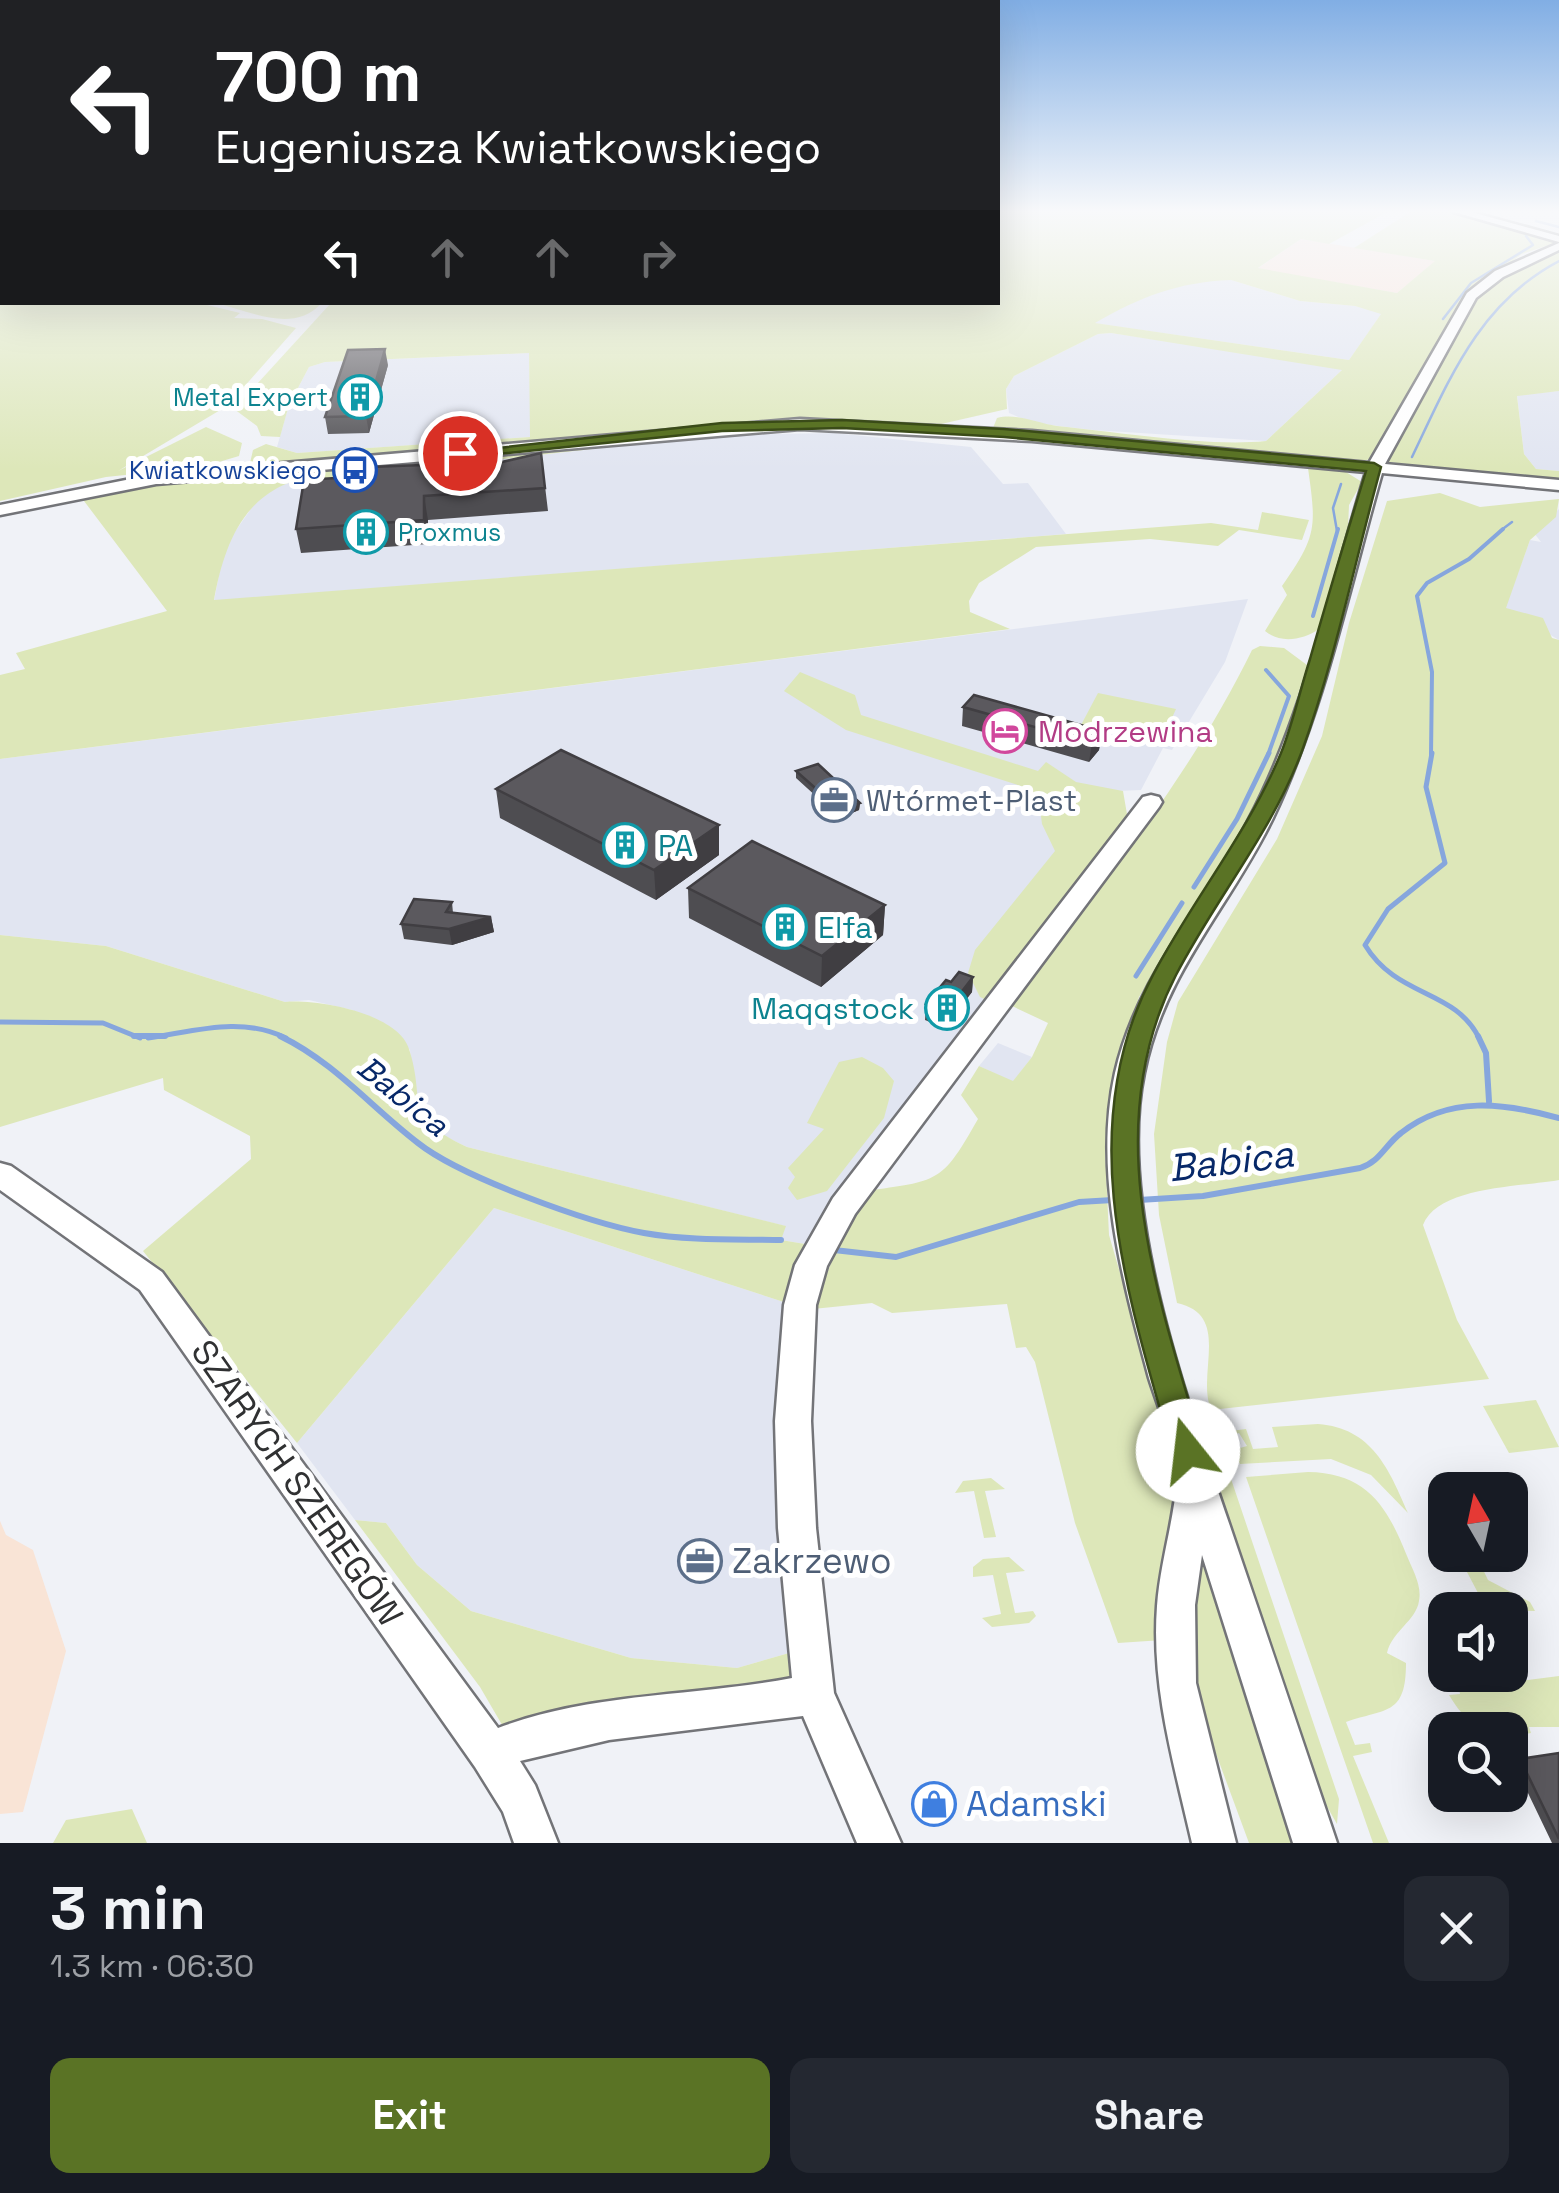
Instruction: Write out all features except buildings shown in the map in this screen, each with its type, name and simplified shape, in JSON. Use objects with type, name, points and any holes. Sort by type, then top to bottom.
[{"type":"street","points":[[1315,1843],[1194,1476],[1147,1310],[1130,1232],[1122,1124],[1136,1048],[1164,975],[1258,823],[1287,764],[1373,470],[1470,298]]},
{"type":"street","points":[[0,510],[156,479],[722,427],[842,424],[988,433],[1559,486]]},
{"type":"street","points":[[879,1843],[814,1694],[804,1632],[793,1421],[800,1305],[820,1248],[1151,802]]},
{"type":"street","name":"SZARYCH SZEREGÓW","points":[[0,1174],[151,1282],[490,1752],[520,1800],[536,1843]]},
{"type":"street","points":[[1194,1476],[1176,1605],[1176,1684],[1214,1843]]},
{"type":"street","points":[[490,1752],[563,1725],[744,1707],[814,1694]]},
{"type":"shaded area","points":[[1138,298],[1290,298],[1382,313],[1349,360],[1093,323]]},
{"type":"shaded area","points":[[1098,334],[1343,369],[1266,441],[1093,430],[1033,423],[1009,413],[1006,389],[1014,376]]},
{"type":"shaded area","name":"Metal Expert","points":[[529,353],[531,437],[297,453],[277,447],[289,405],[309,367],[325,362]]},
{"type":"shaded area","points":[[1559,391],[1559,471],[1536,469],[1524,454],[1517,395]]},
{"type":"shaded area","points":[[834,433],[971,447],[1003,484],[1028,483],[1066,534],[214,601],[223,553],[232,536],[262,493],[293,481],[728,435]]},
{"type":"shaded area","points":[[1559,509],[1559,640],[1505,608],[1530,540],[1541,542],[1534,533]]},
{"type":"shaded area","points":[[1248,599],[1225,662],[1172,750],[1163,748],[1141,790],[1116,791],[991,1002],[811,1245],[781,1240],[785,1226],[467,1147],[440,1134],[423,1119],[414,1096],[410,1050],[383,1023],[352,1010],[309,1000],[285,1002],[106,946],[0,935],[0,759]]},
{"type":"shaded area","points":[[998,1043],[1032,1057],[1013,1082],[979,1066]]},
{"type":"shaded area","points":[[494,1208],[790,1304],[782,1535],[789,1653],[737,1668],[631,1658],[471,1611],[417,1565],[386,1523],[355,1520],[297,1443]]},
{"type":"shaded area","points":[[0,1521],[6,1535],[33,1550],[66,1651],[23,1812],[0,1814]]},
{"type":"green space","points":[[1000,298],[1146,298],[1095,323],[1349,360],[1381,314],[1355,306],[1290,298],[1464,298],[1369,459],[1360,463],[993,428],[997,418],[1012,417],[1162,438],[1266,441],[1342,370],[1111,333],[1098,334],[1014,376],[1006,389],[1007,409],[928,427],[755,422],[255,467],[250,463],[253,450],[266,444],[297,453],[530,437],[529,353],[325,362],[309,367],[289,405],[280,437],[261,436],[257,426],[234,409],[329,305],[1000,305]]},
{"type":"green space","points":[[1475,298],[1559,298],[1559,391],[1517,396],[1524,454],[1536,469],[1559,471],[1559,483],[1389,462],[1388,451],[1401,437],[1405,421]]},
{"type":"green space","points":[[0,305],[207,305],[240,313],[234,318],[262,319],[296,328],[227,406],[118,471],[206,427],[242,443],[239,456],[202,467],[106,477],[0,501]]},
{"type":"green space","points":[[223,305],[320,305],[298,317],[258,315]]},
{"type":"green space","points":[[607,438],[610,447],[288,483],[271,492],[245,516],[228,547],[214,600],[1211,523],[1258,530],[1262,512],[1309,520],[1302,540],[1239,530],[1218,546],[1150,539],[1036,547],[979,583],[969,601],[970,612],[1010,629],[0,759],[0,675],[25,669],[16,653],[167,611],[81,497],[0,515],[0,510],[96,488]]},
{"type":"green space","points":[[1308,468],[1346,472],[1362,482],[1349,505],[1348,528],[1319,629],[1299,638],[1284,639],[1265,631],[1287,595],[1282,586],[1312,530]]},
{"type":"green space","points":[[1440,493],[1480,507],[1559,499],[1556,517],[1530,540],[1506,608],[1543,618],[1552,638],[1559,640],[1559,1180],[1463,1195],[1445,1202],[1423,1225],[1457,1320],[1489,1379],[1211,1410],[1207,1395],[1208,1332],[1194,1310],[1177,1303],[1159,1215],[1154,1134],[1167,1042],[1178,1002],[1277,839],[1322,736],[1349,623],[1387,501]]},
{"type":"green space","points":[[1260,646],[1284,648],[1307,665],[1279,757],[1232,848],[1139,997],[1112,1083],[1105,1151],[1109,1235],[1166,1431],[1174,1479],[1163,1640],[1118,1643],[1075,1523],[1035,1362],[1026,1347],[1016,1348],[1007,1304],[892,1313],[872,1303],[813,1309],[844,1230],[872,1190],[927,1180],[956,1155],[978,1119],[961,1095],[979,1066],[1013,1081],[1032,1057],[1048,1023],[1012,1006],[1171,789],[1252,650]]},
{"type":"green space","points":[[800,672],[855,695],[861,715],[1038,771],[1046,762],[1076,782],[1123,791],[1128,820],[991,1002],[980,997],[968,973],[975,950],[1055,851],[1042,824],[1040,808],[1024,787],[846,730],[784,691]]},
{"type":"green space","points":[[1098,693],[1176,709],[1161,742],[1081,725]]},
{"type":"green space","points":[[0,935],[106,946],[285,1002],[335,1006],[373,1018],[402,1037],[409,1049],[424,1116],[432,1126],[467,1147],[786,1226],[781,1240],[811,1245],[790,1304],[494,1208],[297,1443],[143,1251],[251,1159],[250,1136],[164,1090],[163,1078],[0,1127]]},
{"type":"green space","points":[[862,1057],[883,1068],[894,1081],[884,1118],[827,1191],[797,1200],[788,1188],[795,1177],[788,1168],[824,1129],[807,1123],[839,1062]]},
{"type":"green space","points":[[1536,1400],[1559,1447],[1509,1453],[1483,1406]]},
{"type":"green space","points":[[1272,1427],[1337,1427],[1365,1442],[1394,1481],[1408,1513],[1371,1475],[1331,1459],[1240,1464],[1233,1450],[1247,1446],[1239,1433],[1225,1437],[1223,1432],[1246,1429],[1253,1449],[1278,1447]]},
{"type":"green space","points":[[1213,1446],[1228,1470],[1339,1799],[1337,1824],[1318,1791],[1211,1468]]},
{"type":"green space","points":[[1308,1472],[1346,1479],[1372,1496],[1391,1522],[1418,1584],[1417,1608],[1387,1653],[1406,1663],[1398,1701],[1383,1711],[1346,1722],[1355,1745],[1370,1743],[1372,1752],[1353,1756],[1389,1843],[1373,1843],[1246,1477]]},
{"type":"green space","points":[[991,1478],[1005,1489],[985,1491],[996,1537],[984,1538],[974,1491],[955,1493],[963,1481]]},
{"type":"green space","points":[[1199,1504],[1296,1843],[1249,1843],[1208,1732],[1193,1664]]},
{"type":"green space","points":[[355,1520],[386,1523],[417,1565],[471,1611],[631,1658],[737,1668],[789,1653],[799,1698],[512,1742],[480,1687]]},
{"type":"green space","points":[[1009,1557],[1025,1571],[1006,1573],[1015,1613],[1033,1611],[1036,1616],[1029,1623],[992,1627],[982,1618],[1001,1614],[993,1575],[973,1577],[973,1567],[983,1559]]},
{"type":"green space","points":[[1467,1572],[1484,1572],[1488,1580],[1511,1592],[1478,1592]]},
{"type":"green space","points":[[1559,1676],[1559,1727],[1529,1727],[1528,1734],[1528,1712],[1461,1712],[1449,1695],[1528,1692],[1528,1680]]},
{"type":"green space","points":[[132,1809],[147,1843],[53,1843],[66,1820]]},
{"type":"waterway","points":[[1443,319],[1459,298]]},
{"type":"waterway","points":[[1412,457],[1469,346],[1508,298]]},
{"type":"waterway","points":[[1337,531],[1333,508],[1341,484]]},
{"type":"waterway","points":[[1500,531],[1512,522]]},
{"type":"waterway","points":[[1313,616],[1338,529]]},
{"type":"waterway","points":[[1431,755],[1432,672],[1417,596],[1427,583],[1469,559],[1503,529]]},
{"type":"waterway","points":[[1266,670],[1289,696],[1268,755]]},
{"type":"waterway","points":[[1194,887],[1237,819],[1269,753]]},
{"type":"waterway","points":[[1432,753],[1426,787],[1445,863],[1388,909],[1365,945],[1393,975],[1456,1010],[1479,1038]]},
{"type":"waterway","points":[[1136,976],[1182,903]]},
{"type":"waterway","name":"Babica","points":[[0,1022],[103,1023],[135,1036]]},
{"type":"waterway","name":"Babica","points":[[160,1036],[235,1026],[286,1038]]},
{"type":"waterway","name":"Babica","points":[[135,1036],[160,1036]]},
{"type":"waterway","name":"Babica","points":[[135,1036],[140,1038]]},
{"type":"waterway","name":"Babica","points":[[148,1038],[160,1036]]},
{"type":"waterway","name":"Babica","points":[[160,1036],[165,1036]]},
{"type":"waterway","name":"Babica","points":[[280,1036],[335,1072],[418,1143],[494,1184],[560,1209],[644,1233],[781,1240]]},
{"type":"waterway","points":[[1479,1038],[1486,1053],[1489,1101]]},
{"type":"waterway","name":"Babica","points":[[1139,1200],[1203,1196],[1360,1168],[1373,1162],[1395,1138],[1419,1121],[1458,1108],[1497,1106],[1559,1118]]},
{"type":"waterway","name":"Babica","points":[[834,1250],[896,1257],[1079,1202],[1113,1200]]},
{"type":"place","name":"Metal Expert","points":[[360,397]]},
{"type":"place","name":"Kwiatkowskiego","points":[[355,470]]},
{"type":"place","name":"Proxmus","points":[[366,532]]},
{"type":"place","name":"Modrzewina","points":[[1005,731]]},
{"type":"place","name":"Wtórmet-Plast","points":[[834,800]]},
{"type":"place","name":"PA","points":[[625,845]]},
{"type":"place","name":"Elfa","points":[[785,927]]},
{"type":"place","name":"Maqqstock","points":[[947,1008]]},
{"type":"place","name":"Zakrzewo","points":[[700,1561]]},
{"type":"place","name":"Adamski","points":[[934,1804]]},
{"type":"route","points":[[460,453],[722,427],[842,424],[1004,433],[1374,467],[1292,750],[1258,823],[1164,975],[1141,1030],[1129,1075],[1122,1124],[1130,1232],[1147,1310],[1188,1451]]}]
